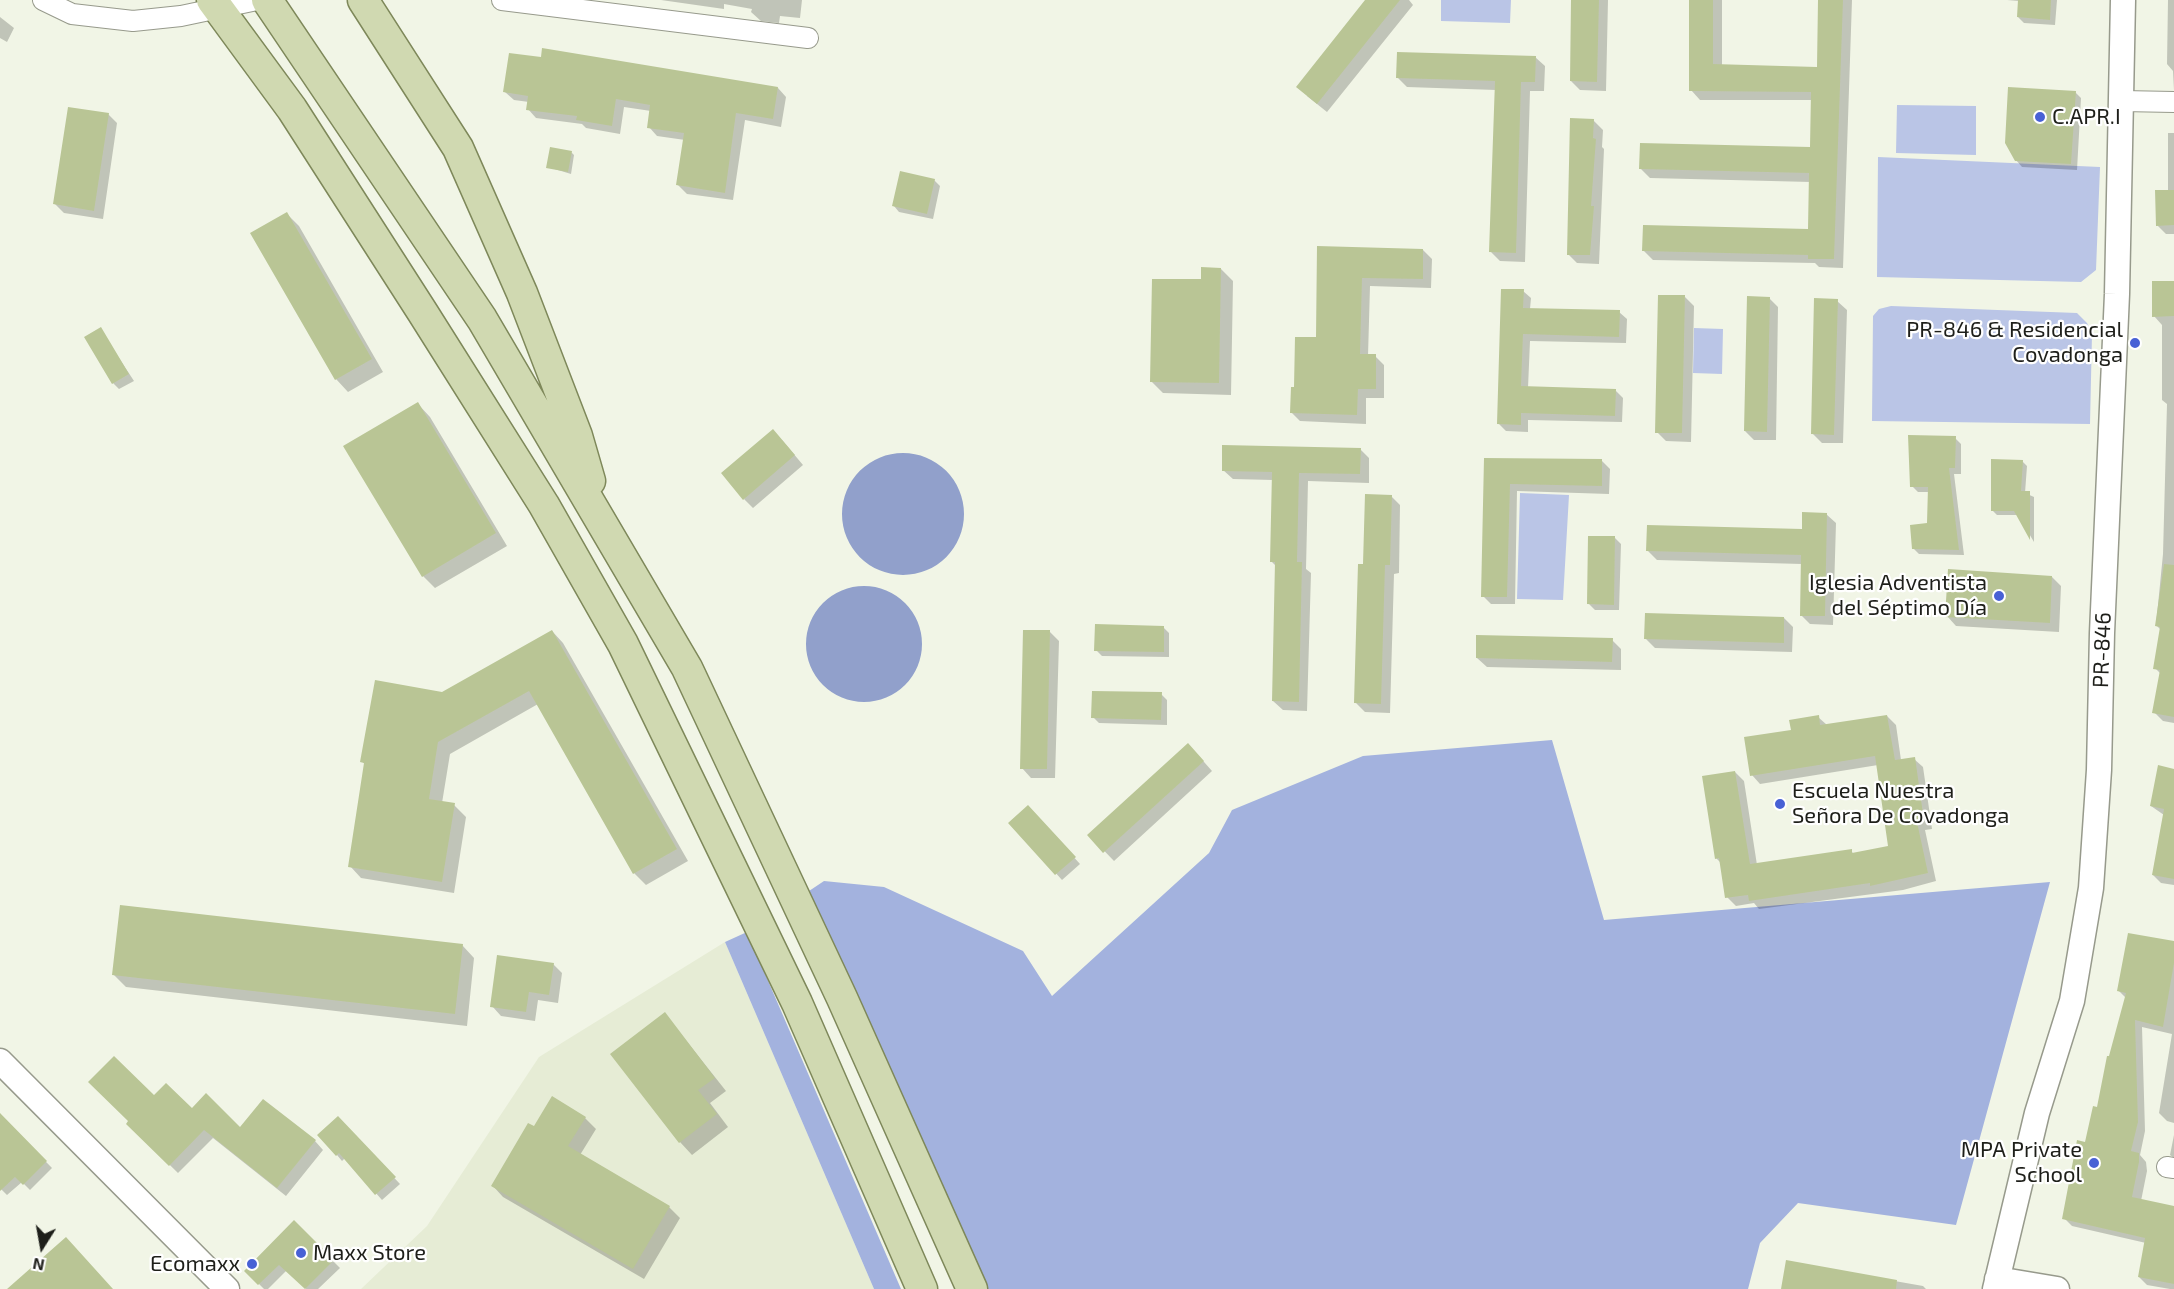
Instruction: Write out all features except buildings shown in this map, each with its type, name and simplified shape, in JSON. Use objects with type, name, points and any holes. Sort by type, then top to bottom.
[{"type":"main road","points":[[267,0],[482,318],[687,668],[842,998],[972,1289]]},
{"type":"main road","points":[[363,0],[458,148],[522,293],[577,436],[604,527]]},
{"type":"main road","points":[[214,3],[292,109],[423,313],[544,505],[623,644],[797,1003],[921,1289]]},
{"type":"street","points":[[43,0],[133,21],[182,16],[214,3],[257,0]]},
{"type":"street","points":[[502,0],[606,6],[808,38]]},
{"type":"street","name":"PR-846","points":[[1996,1284],[2037,1113],[2072,1001],[2091,888],[2099,770],[2122,101],[2123,0]]},
{"type":"street","points":[[2122,101],[2174,102]]},
{"type":"street","points":[[0,1061],[227,1289]]},
{"type":"street","points":[[1996,1284],[2056,1289]]},
{"type":"shaded area","points":[[1441,0],[1511,0],[1510,23],[1441,21]]},
{"type":"shaded area","points":[[1897,105],[1976,106],[1976,155],[1896,153]]},
{"type":"shaded area","points":[[1878,157],[2100,167],[2096,270],[2081,282],[1877,277]]},
{"type":"shaded area","points":[[1891,306],[2077,313],[2087,323],[2092,334],[2090,424],[1872,421],[1873,316],[1879,309]]},
{"type":"shaded area","points":[[1694,328],[1723,329],[1722,374],[1693,373]]},
{"type":"shaded area","points":[[903,453],[926,457],[946,471],[960,491],[964,514],[960,537],[946,557],[926,571],[903,575],[880,571],[860,557],[846,537],[842,514],[846,491],[860,471],[880,457]]},
{"type":"shaded area","points":[[1520,493],[1569,495],[1563,600],[1517,599]]},
{"type":"shaded area","points":[[864,586],[886,590],[905,603],[918,622],[922,644],[918,666],[905,685],[886,698],[864,702],[842,698],[823,685],[810,666],[806,644],[810,622],[823,603],[842,590]]},
{"type":"shaded area","points":[[1552,740],[1604,920],[2050,882],[1956,1225],[1798,1203],[1760,1243],[1748,1289],[987,1289],[809,891],[824,881],[884,887],[1023,951],[1052,996],[1209,853],[1232,810],[1363,756]]},
{"type":"shaded area","points":[[747,932],[901,1289],[874,1289],[725,942]]},
{"type":"shaded area","points":[[725,942],[874,1289],[361,1289],[427,1226],[539,1057]]},
{"type":"place","name":"C.APR.I","points":[[2040,117]]},
{"type":"place","name":"PR-846 & Residencial Covadonga","points":[[2135,343]]},
{"type":"place","name":"Iglesia Adventista del Séptimo Día","points":[[1999,596]]},
{"type":"place","name":"Escuela Nuestra Señora De Covadonga","points":[[1780,804]]},
{"type":"place","name":"MPA Private School","points":[[2094,1163]]},
{"type":"place","name":"Maxx Store","points":[[301,1253]]},
{"type":"place","name":"Ecomaxx","points":[[252,1264]]}]
